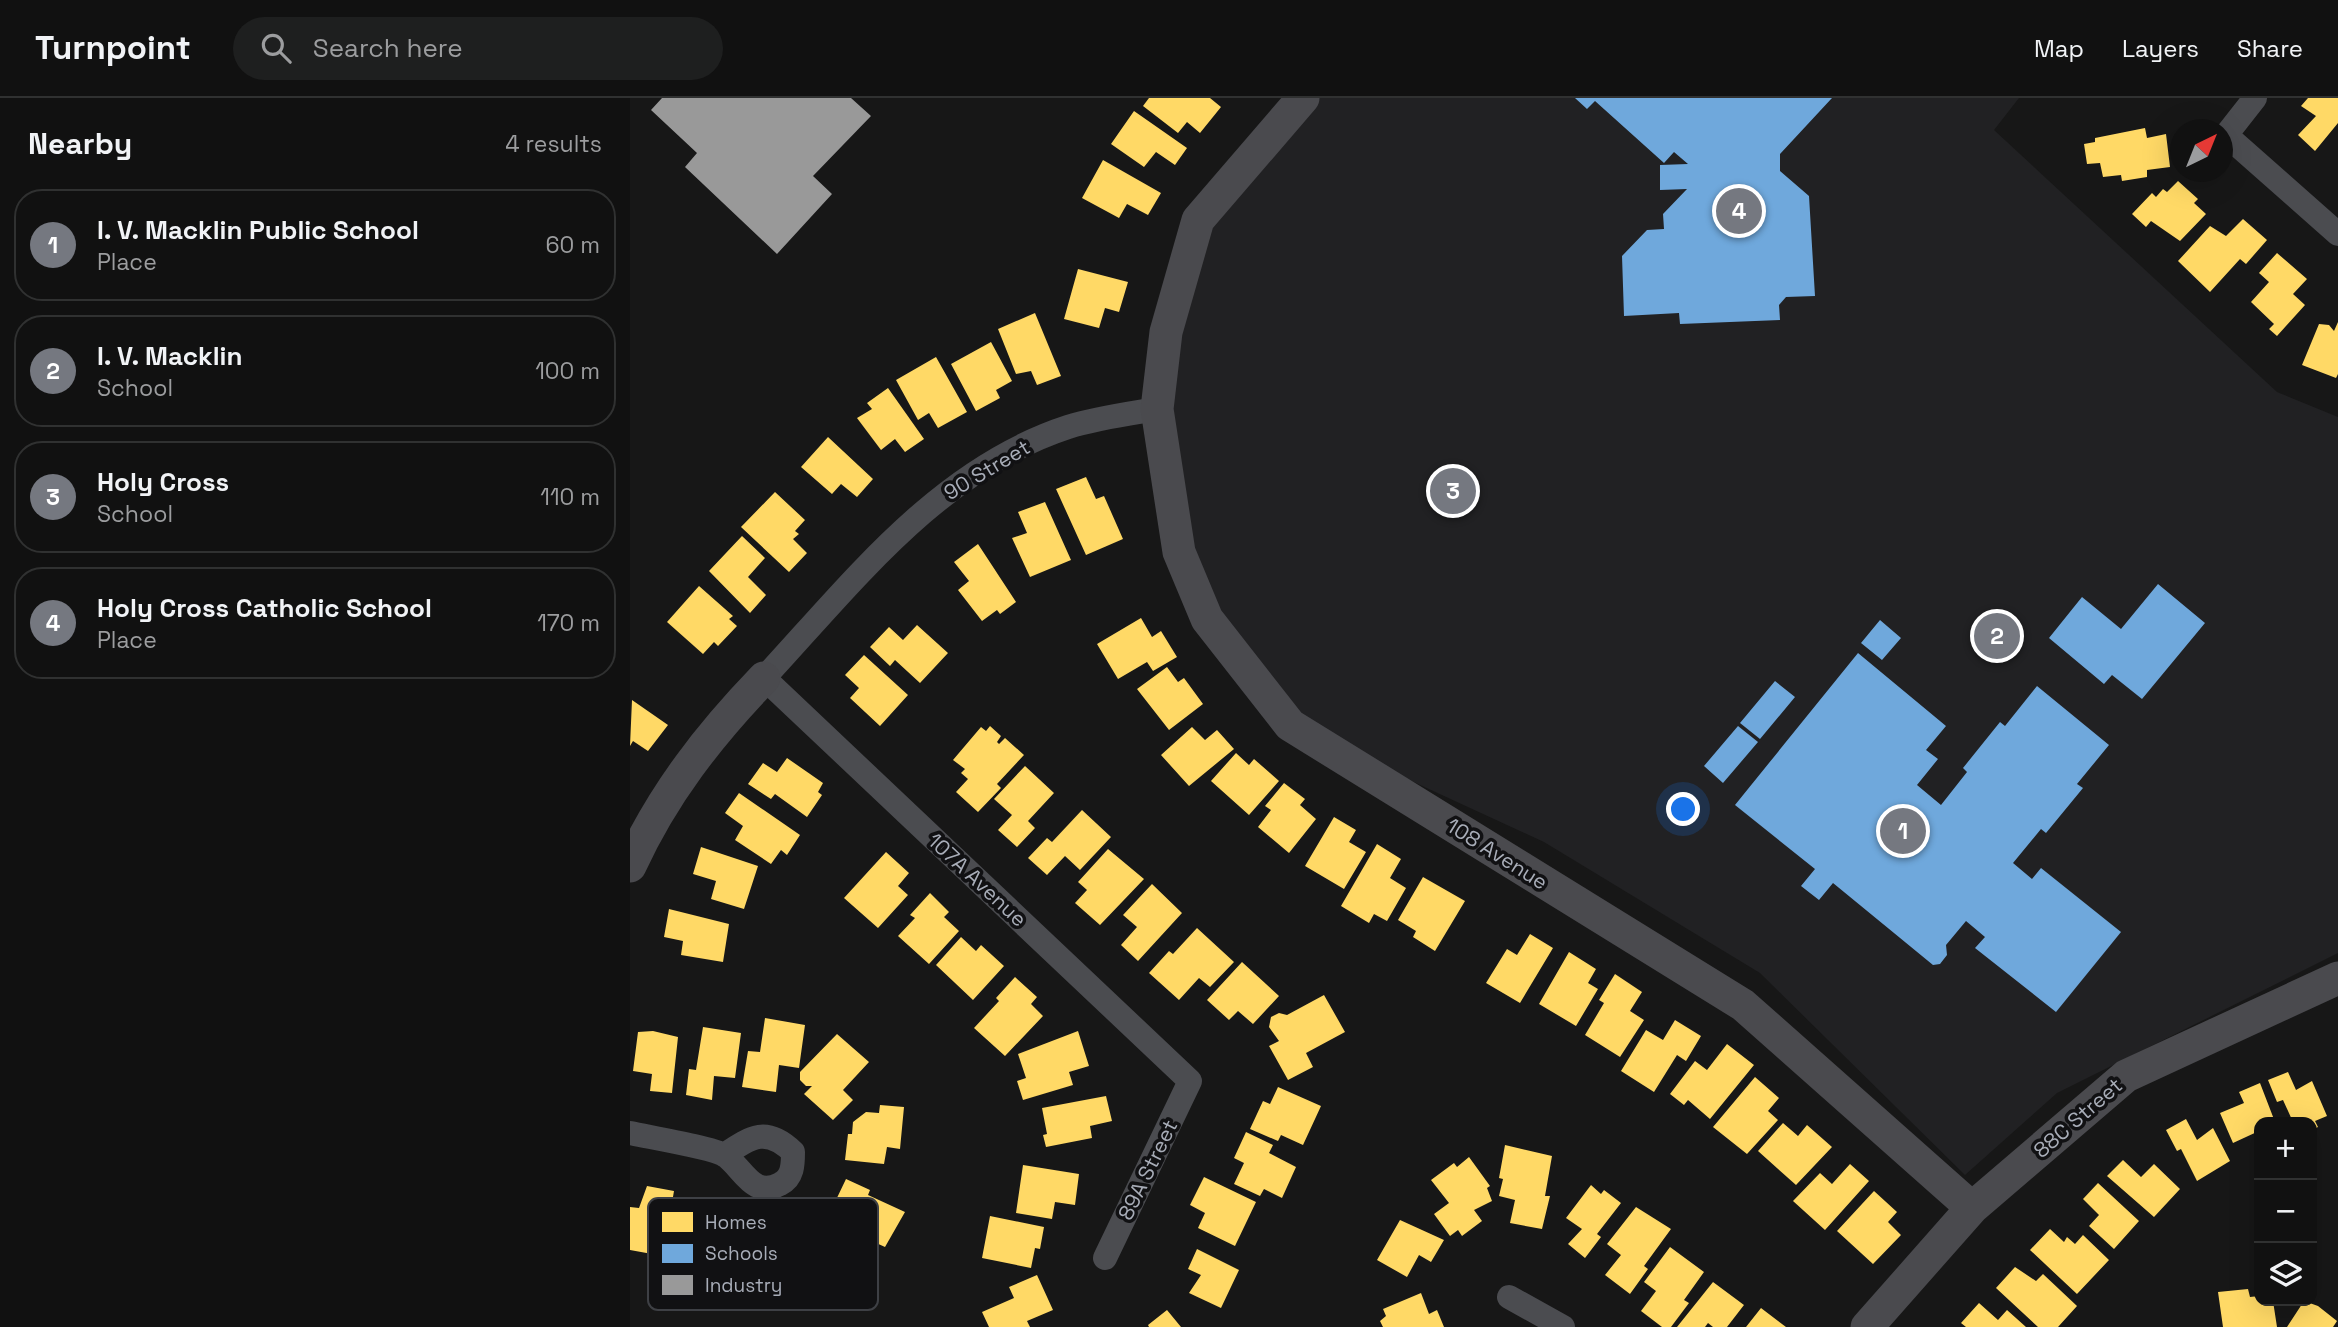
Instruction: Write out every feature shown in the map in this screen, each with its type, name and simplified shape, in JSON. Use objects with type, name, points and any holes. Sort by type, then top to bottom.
[{"type":"street","points":[[1157,409],[1166,332],[1198,220],[1303,98]]},
{"type":"street","points":[[2255,98],[2226,135],[2338,234]]},
{"type":"street","name":"90 Street","points":[[630,866],[638,828],[726,718],[901,532],[946,492],[1007,453],[1068,427],[1157,409]]},
{"type":"street","name":"108 Avenue","points":[[1157,409],[1183,563],[1207,619],[1290,725],[1743,1005],[1972,1208]]},
{"type":"street","name":"107A Avenue","points":[[764,678],[1190,1081]]},
{"type":"street","name":"88C Street","points":[[1867,1327],[1972,1208],[2126,1076],[2338,978]]},
{"type":"street","name":"89A Street","points":[[1105,1258],[1190,1081]]},
{"type":"street","points":[[630,1133],[724,1155]]},
{"type":"street","points":[[1509,1297],[1563,1327]]},
{"type":"shaded area","points":[[1314,98],[2019,98],[1994,130],[2277,392],[2338,417],[2338,953],[2057,1093],[1965,1175],[1760,973],[1544,842],[1290,725],[1207,619],[1157,409],[1198,220]]},
{"type":"building: Homes","points":[[1149,98],[1210,98],[1221,107],[1200,133],[1187,122],[1178,133],[1143,106]]},
{"type":"building: Homes","points":[[2308,98],[2338,98],[2338,123],[2315,151],[2298,135],[2316,116],[2301,106]]},
{"type":"building: Homes","points":[[1134,111],[1187,148],[1175,165],[1156,152],[1144,167],[1111,144]]},
{"type":"building: Homes","points":[[2145,128],[2147,138],[2166,134],[2170,167],[2147,170],[2147,177],[2122,181],[2121,175],[2103,177],[2100,163],[2087,164],[2084,144],[2095,142],[2095,138]]},
{"type":"building: Homes","points":[[1103,160],[1161,193],[1148,215],[1127,204],[1119,218],[1082,198]]},
{"type":"building: Homes","points":[[2179,182],[2198,199],[2194,203],[2206,214],[2180,241],[2151,221],[2146,227],[2132,214],[2152,193],[2156,197],[2163,189],[2167,192]]},
{"type":"building: Homes","points":[[2243,219],[2267,240],[2246,264],[2240,259],[2210,292],[2178,261],[2210,226],[2226,236]]},
{"type":"building: Homes","points":[[2277,253],[2307,279],[2293,294],[2305,305],[2277,336],[2269,329],[2274,324],[2251,302],[2269,282],[2259,273]]},
{"type":"building: Homes","points":[[1078,269],[1128,282],[1119,312],[1105,308],[1099,328],[1064,319]]},
{"type":"building: Homes","points":[[1035,313],[1061,376],[1037,385],[1031,371],[1016,374],[998,329]]},
{"type":"building: Homes","points":[[2338,322],[2336,378],[2302,365],[2319,324],[2329,325],[2334,331]]},
{"type":"building: Homes","points":[[991,342],[1012,381],[996,390],[1000,398],[976,411],[951,364]]},
{"type":"building: Homes","points":[[936,357],[967,412],[938,428],[929,413],[918,420],[896,380]]},
{"type":"building: Homes","points":[[888,388],[924,439],[905,452],[895,439],[881,450],[857,418],[872,409],[867,403]]},
{"type":"building: Homes","points":[[828,437],[873,479],[857,497],[841,484],[832,494],[801,467]]},
{"type":"building: Homes","points":[[1086,477],[1096,499],[1104,496],[1123,539],[1086,555],[1056,489]]},
{"type":"building: Homes","points":[[775,492],[805,520],[795,531],[799,534],[793,539],[807,553],[789,572],[741,527]]},
{"type":"building: Homes","points":[[1045,502],[1071,560],[1030,577],[1012,538],[1027,533],[1018,512]]},
{"type":"building: Homes","points":[[742,536],[765,558],[748,577],[766,595],[750,613],[709,571]]},
{"type":"building: Homes","points":[[978,544],[1016,602],[1000,614],[997,610],[982,621],[958,590],[969,581],[954,562]]},
{"type":"building: Homes","points":[[699,586],[733,616],[729,619],[737,626],[718,646],[714,642],[703,654],[667,622]]},
{"type":"building: Homes","points":[[1141,618],[1152,637],[1161,631],[1177,657],[1153,671],[1147,662],[1118,679],[1097,644]]},
{"type":"building: Homes","points":[[917,625],[948,653],[920,683],[895,660],[890,666],[870,647],[889,627],[903,640]]},
{"type":"building: Homes","points":[[864,655],[908,695],[880,726],[850,698],[859,688],[845,675]]},
{"type":"building: Homes","points":[[1167,667],[1178,682],[1184,678],[1203,704],[1169,730],[1137,689]]},
{"type":"building: Homes","points":[[632,700],[668,725],[648,751],[633,741],[630,746]]},
{"type":"building: Homes","points":[[990,726],[1001,736],[997,742],[999,744],[1005,738],[1024,755],[997,784],[1001,788],[978,812],[956,792],[968,779],[961,773],[965,769],[953,760],[981,727],[986,731]]},
{"type":"building: Homes","points":[[1192,727],[1205,740],[1217,730],[1234,749],[1189,786],[1161,755]]},
{"type":"building: Homes","points":[[1236,753],[1249,765],[1254,759],[1279,781],[1249,815],[1211,781]]},
{"type":"building: Homes","points":[[787,758],[823,783],[818,792],[822,795],[807,817],[775,794],[771,799],[748,784],[763,763],[777,772]]},
{"type":"building: Homes","points":[[1025,766],[1054,793],[1028,821],[1035,828],[1017,847],[998,830],[1012,815],[994,799]]},
{"type":"building: Homes","points":[[1284,783],[1305,799],[1300,805],[1316,819],[1289,853],[1258,827],[1271,810],[1265,806]]},
{"type":"building: Homes","points":[[739,793],[800,835],[787,855],[781,850],[771,864],[735,840],[743,826],[725,813]]},
{"type":"building: Homes","points":[[1082,810],[1111,837],[1080,870],[1065,856],[1047,875],[1028,858],[1047,838],[1052,842]]},
{"type":"building: Homes","points":[[1334,817],[1356,830],[1349,842],[1366,852],[1344,889],[1305,866]]},
{"type":"building: Homes","points":[[1377,844],[1401,859],[1390,878],[1406,888],[1387,921],[1374,914],[1369,923],[1341,906]]},
{"type":"building: Homes","points":[[701,847],[758,866],[744,909],[711,899],[716,881],[693,874]]},
{"type":"building: Homes","points":[[1108,849],[1144,879],[1100,925],[1075,903],[1087,890],[1078,882]]},
{"type":"building: Homes","points":[[886,852],[909,873],[898,886],[908,895],[878,928],[844,898]]},
{"type":"building: Homes","points":[[1423,877],[1465,901],[1435,951],[1413,937],[1416,931],[1398,920]]},
{"type":"building: Homes","points":[[1152,884],[1182,913],[1138,961],[1121,945],[1137,927],[1123,915]]},
{"type":"building: Homes","points":[[930,893],[949,912],[944,917],[959,931],[929,964],[898,936],[915,918],[910,915]]},
{"type":"building: Homes","points":[[669,909],[729,924],[723,962],[681,955],[683,941],[664,937]]},
{"type":"building: Homes","points":[[1197,928],[1234,962],[1210,987],[1199,978],[1179,1000],[1149,973],[1169,951],[1173,954]]},
{"type":"building: Homes","points":[[1530,934],[1553,948],[1520,1003],[1486,983],[1507,949],[1517,955]]},
{"type":"building: Homes","points":[[961,937],[976,951],[981,945],[1004,966],[973,1000],[936,965]]},
{"type":"building: Homes","points":[[1569,952],[1596,969],[1588,983],[1598,989],[1576,1026],[1539,1004]]},
{"type":"building: Homes","points":[[1242,962],[1279,996],[1253,1024],[1238,1011],[1229,1020],[1207,1000]]},
{"type":"building: Homes","points":[[1615,974],[1642,992],[1630,1011],[1644,1020],[1620,1057],[1585,1035],[1604,1003],[1599,1000]]},
{"type":"building: Homes","points":[[1015,977],[1037,997],[1031,1004],[1043,1016],[1005,1056],[974,1028],[999,1001],[996,998]]},
{"type":"building: Homes","points":[[1324,995],[1345,1032],[1306,1053],[1313,1067],[1288,1080],[1269,1046],[1279,1041],[1269,1027],[1271,1017],[1279,1013],[1287,1015]]},
{"type":"building: Homes","points":[[765,1018],[805,1025],[799,1068],[779,1065],[776,1092],[742,1087],[748,1051],[760,1052]]},
{"type":"building: Homes","points":[[1675,1020],[1701,1036],[1686,1061],[1677,1055],[1654,1092],[1621,1071],[1646,1030],[1663,1040]]},
{"type":"building: Homes","points":[[703,1027],[741,1033],[735,1078],[714,1076],[712,1100],[686,1095],[689,1069],[696,1070]]},
{"type":"building: Homes","points":[[653,1031],[678,1037],[672,1093],[650,1091],[652,1074],[633,1071],[638,1032]]},
{"type":"building: Homes","points":[[1078,1031],[1089,1066],[1069,1072],[1073,1085],[1023,1100],[1017,1081],[1026,1078],[1018,1054]]},
{"type":"building: Homes","points":[[837,1034],[869,1062],[843,1090],[853,1100],[833,1120],[804,1094],[812,1086],[806,1086],[800,1080],[800,1072]]},
{"type":"building: Homes","points":[[1727,1044],[1754,1065],[1710,1119],[1688,1100],[1684,1105],[1670,1094],[1695,1061],[1707,1070]]},
{"type":"building: Homes","points":[[2288,1072],[2296,1090],[2312,1081],[2327,1116],[2317,1120],[2317,1117],[2291,1117],[2283,1100],[2277,1102],[2268,1080]]},
{"type":"building: Homes","points":[[1755,1077],[1779,1098],[1768,1111],[1778,1120],[1747,1154],[1713,1127]]},
{"type":"building: Homes","points":[[2260,1083],[2273,1117],[2254,1117],[2254,1133],[2233,1143],[2220,1113],[2244,1103],[2239,1092]]},
{"type":"building: Homes","points":[[1278,1087],[1321,1106],[1303,1145],[1281,1135],[1278,1141],[1250,1129],[1263,1101],[1270,1104]]},
{"type":"building: Homes","points":[[1106,1096],[1112,1121],[1090,1126],[1092,1138],[1046,1147],[1043,1135],[1047,1134],[1042,1108]]},
{"type":"building: Homes","points":[[880,1105],[904,1107],[900,1149],[887,1147],[884,1164],[845,1160],[848,1134],[852,1134],[853,1122],[866,1112],[879,1113]]},
{"type":"building: Homes","points":[[2186,1119],[2197,1140],[2213,1128],[2230,1161],[2197,1181],[2181,1149],[2177,1151],[2166,1130]]},
{"type":"building: Homes","points":[[1783,1123],[1798,1136],[1807,1125],[1832,1147],[1796,1185],[1758,1151]]},
{"type":"building: Homes","points":[[1246,1132],[1273,1145],[1269,1153],[1296,1167],[1282,1198],[1264,1189],[1260,1196],[1234,1184],[1244,1163],[1234,1158]]},
{"type":"building: Homes","points":[[1505,1145],[1552,1156],[1545,1196],[1550,1196],[1542,1229],[1510,1223],[1515,1200],[1499,1196],[1503,1179],[1499,1178]]},
{"type":"building: Homes","points":[[1469,1157],[1490,1186],[1487,1188],[1492,1201],[1474,1210],[1482,1221],[1462,1236],[1458,1230],[1450,1236],[1434,1214],[1449,1203],[1431,1180],[1454,1163],[1457,1167]]},
{"type":"building: Homes","points":[[2123,1160],[2141,1177],[2154,1164],[2180,1189],[2154,1217],[2107,1176]]},
{"type":"building: Homes","points":[[1850,1164],[1869,1181],[1825,1230],[1793,1201],[1820,1173],[1832,1184]]},
{"type":"building: Homes","points":[[1023,1165],[1079,1174],[1075,1205],[1055,1202],[1052,1219],[1016,1213]]},
{"type":"building: Homes","points":[[1204,1177],[1256,1202],[1235,1246],[1198,1228],[1205,1213],[1190,1205]]},
{"type":"building: Homes","points":[[846,1179],[870,1190],[868,1195],[875,1198],[837,1198]]},
{"type":"building: Homes","points":[[2098,1183],[2139,1221],[2114,1249],[2089,1226],[2099,1215],[2083,1199]]},
{"type":"building: Homes","points":[[1591,1185],[1601,1194],[1604,1190],[1621,1203],[1597,1234],[1601,1237],[1585,1258],[1568,1244],[1582,1229],[1566,1218]]},
{"type":"building: Homes","points":[[647,1186],[674,1191],[673,1198],[648,1198],[648,1253],[630,1250],[630,1207],[639,1208]]},
{"type":"building: Homes","points":[[1874,1191],[1897,1212],[1888,1222],[1901,1235],[1873,1264],[1837,1231]]},
{"type":"building: Homes","points":[[878,1200],[905,1212],[885,1247],[878,1244]]},
{"type":"building: Homes","points":[[1636,1207],[1671,1229],[1644,1266],[1648,1269],[1630,1294],[1605,1275],[1621,1255],[1607,1244]]},
{"type":"building: Homes","points":[[990,1216],[1044,1227],[1040,1249],[1035,1248],[1031,1268],[982,1258]]},
{"type":"building: Homes","points":[[1400,1220],[1444,1240],[1431,1262],[1419,1255],[1407,1277],[1377,1260]]},
{"type":"building: Homes","points":[[2050,1229],[2064,1242],[2067,1237],[2075,1244],[2083,1235],[2109,1260],[2077,1294],[2030,1250]]},
{"type":"building: Homes","points":[[1670,1247],[1704,1272],[1684,1300],[1689,1303],[1671,1327],[1662,1327],[1641,1311],[1656,1291],[1644,1282]]},
{"type":"building: Homes","points":[[1197,1249],[1239,1270],[1221,1308],[1189,1293],[1201,1275],[1188,1269]]},
{"type":"building: Homes","points":[[2015,1267],[2036,1281],[2043,1274],[2077,1306],[2058,1327],[2038,1327],[1996,1288]]},
{"type":"building: Homes","points":[[1037,1275],[1053,1310],[1027,1321],[1030,1327],[989,1327],[982,1312],[1014,1298],[1009,1287]]},
{"type":"building: Homes","points":[[1713,1282],[1744,1305],[1727,1327],[1713,1327],[1708,1323],[1705,1327],[1677,1327]]},
{"type":"building: Homes","points":[[2248,1289],[2250,1297],[2254,1297],[2254,1306],[2274,1306],[2277,1327],[2223,1327],[2218,1292]]},
{"type":"building: Homes","points":[[1421,1293],[1429,1314],[1437,1310],[1444,1327],[1383,1327],[1380,1321],[1386,1316],[1383,1309]]},
{"type":"building: Homes","points":[[1979,1303],[1998,1320],[2007,1310],[2026,1327],[1966,1327],[1961,1323]]},
{"type":"building: Homes","points":[[2301,1306],[2318,1306],[2337,1321],[2333,1327],[2287,1327]]},
{"type":"building: Homes","points":[[1761,1308],[1786,1327],[1746,1327]]},
{"type":"building: Homes","points":[[1167,1310],[1181,1327],[1149,1327],[1148,1325]]},
{"type":"building: Schools","points":[[1575,98],[1832,98],[1780,154],[1780,171],[1809,196],[1815,296],[1786,297],[1779,305],[1780,320],[1680,324],[1679,313],[1624,316],[1622,256],[1647,230],[1664,229],[1663,214],[1687,189],[1660,190],[1660,165],[1688,164],[1674,152],[1664,163],[1595,101],[1587,109]]},
{"type":"building: Schools","points":[[2158,584],[2205,623],[2142,699],[2112,675],[2104,684],[2049,638],[2082,597],[2121,629]]},
{"type":"building: Schools","points":[[1880,620],[1901,638],[1882,660],[1861,643]]},
{"type":"building: Schools","points":[[1858,653],[1946,726],[1926,750],[1938,759],[1917,785],[1941,805],[1967,772],[1963,768],[2000,722],[2005,726],[2037,686],[2109,745],[2077,784],[2083,788],[2046,833],[2041,829],[2013,863],[2032,879],[2041,868],[2121,932],[2056,1012],[1975,948],[1985,937],[1966,921],[1946,945],[1947,955],[1940,964],[1933,965],[1833,883],[1819,900],[1801,886],[1815,869],[1735,805]]},
{"type":"building: Schools","points":[[1775,681],[1795,697],[1760,739],[1740,723]]},
{"type":"building: Schools","points":[[1738,726],[1758,742],[1723,783],[1704,766]]},
{"type":"building: Industry","points":[[662,98],[851,98],[871,116],[813,176],[832,194],[777,254],[685,167],[697,153],[651,110]]},
{"type":"place","name":"Holy Cross Catholic School","points":[[1739,211]]},
{"type":"place","name":"Holy Cross","points":[[1453,491]]},
{"type":"place","name":"I. V. Macklin","points":[[1997,636]]},
{"type":"place","name":"I. V. Macklin Public School","points":[[1903,831]]}]
